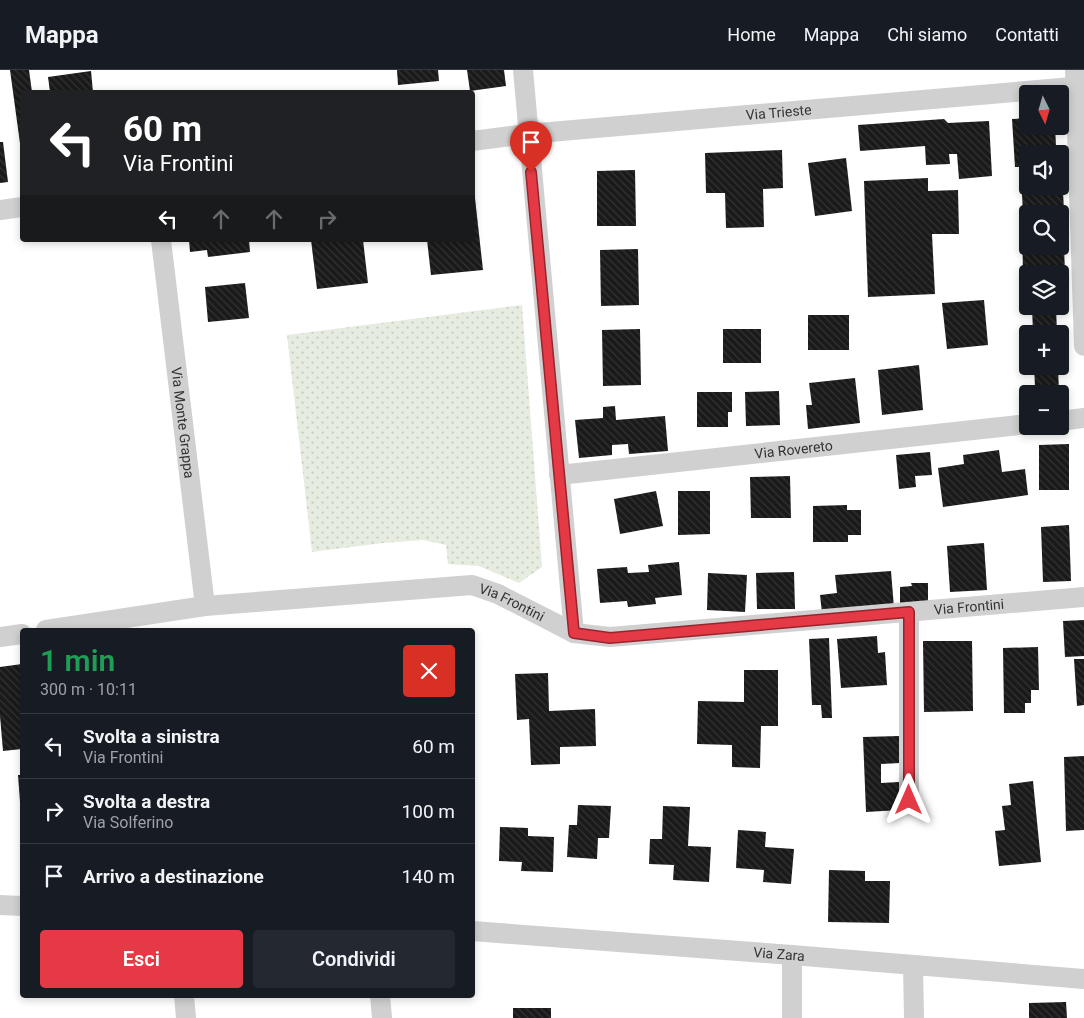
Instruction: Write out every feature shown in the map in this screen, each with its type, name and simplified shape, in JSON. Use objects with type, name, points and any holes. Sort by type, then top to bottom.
[{"type":"street","points":[[523,70],[527,134],[574,633]]},
{"type":"street","points":[[1078,81],[1084,346]]},
{"type":"street","name":"Via Trieste","points":[[475,142],[527,134],[1078,81]]},
{"type":"street","points":[[0,210],[20,207]]},
{"type":"street","name":"Via Monte Grappa","points":[[161,242],[205,606]]},
{"type":"street","points":[[1069,420],[1084,418]]},
{"type":"street","name":"Via Rovereto","points":[[559,475],[1019,425]]},
{"type":"street","name":"Via Frontini","points":[[72,628],[148,622],[205,606],[472,584],[498,594],[574,633],[610,638],[1084,597]]},
{"type":"street","points":[[909,612],[909,800]]},
{"type":"street","points":[[0,637],[20,634]]},
{"type":"street","points":[[0,905],[20,906]]},
{"type":"street","name":"Via Zara","points":[[475,932],[913,964],[1084,979]]},
{"type":"street","points":[[792,955],[792,1018]]},
{"type":"street","points":[[913,964],[914,1018]]},
{"type":"street","points":[[184,998],[186,1018]]},
{"type":"street","points":[[380,998],[382,1018]]},
{"type":"shaded area","points":[[522,305],[542,567],[519,583],[479,566],[448,564],[446,545],[423,540],[312,552],[287,335]]},
{"type":"building","points":[[10,70],[29,70],[32,90],[20,90],[20,143]]},
{"type":"building","points":[[397,70],[438,70],[439,81],[398,85]]},
{"type":"building","points":[[467,70],[504,70],[506,86],[470,90]]},
{"type":"building","points":[[91,71],[93,90],[50,90],[48,77]]},
{"type":"building","points":[[944,119],[948,123],[989,121],[992,176],[959,179],[957,154],[949,154],[950,164],[926,165],[925,146],[860,151],[858,125]]},
{"type":"building","points":[[1012,119],[1019,119],[1019,135],[1055,135],[1056,145],[1019,145],[1019,167],[1015,167]]},
{"type":"building","points":[[0,142],[3,142],[8,182],[0,183]]},
{"type":"building","points":[[782,150],[783,188],[763,189],[764,227],[726,228],[725,193],[706,193],[705,153]]},
{"type":"building","points":[[846,158],[852,211],[815,216],[808,163]]},
{"type":"building","points":[[635,170],[636,226],[597,226],[597,171]]},
{"type":"building","points":[[928,178],[928,191],[958,190],[959,234],[932,234],[935,294],[868,297],[864,181]]},
{"type":"building","points":[[1022,195],[1063,195],[1064,205],[1023,205]]},
{"type":"building","points":[[475,198],[483,270],[431,275],[427,242],[475,242]]},
{"type":"building","points":[[189,242],[249,242],[250,252],[208,257],[207,250],[190,252]]},
{"type":"building","points":[[311,242],[363,242],[368,283],[317,289]]},
{"type":"building","points":[[638,249],[639,305],[601,306],[600,250]]},
{"type":"building","points":[[1023,255],[1064,255],[1065,265],[1023,265]]},
{"type":"building","points":[[245,283],[249,318],[208,322],[205,287]]},
{"type":"building","points":[[984,300],[988,345],[947,349],[942,303]]},
{"type":"building","points":[[808,315],[849,315],[849,350],[808,350]]},
{"type":"building","points":[[1032,315],[1056,315],[1057,325],[1033,325]]},
{"type":"building","points":[[640,329],[641,385],[603,386],[602,330]]},
{"type":"building","points":[[723,329],[761,329],[761,363],[723,363]]},
{"type":"building","points":[[919,365],[923,410],[882,415],[878,370]]},
{"type":"building","points":[[1034,375],[1058,375],[1059,385],[1035,385]]},
{"type":"building","points":[[855,378],[860,423],[808,429],[806,405],[812,405],[809,383]]},
{"type":"building","points":[[779,391],[780,425],[746,426],[745,392]]},
{"type":"building","points":[[697,392],[732,392],[732,412],[728,412],[728,427],[697,427]]},
{"type":"building","points":[[615,406],[616,420],[665,416],[668,451],[629,454],[628,444],[612,445],[612,455],[579,458],[575,420],[603,418],[603,407]]},
{"type":"building","points":[[1069,444],[1069,490],[1039,490],[1039,445]]},
{"type":"building","points":[[999,450],[1002,472],[1025,469],[1028,495],[943,507],[938,468],[964,464],[963,455]]},
{"type":"building","points":[[930,452],[932,475],[915,476],[916,487],[899,489],[896,455]]},
{"type":"building","points":[[790,476],[791,518],[751,518],[750,477]]},
{"type":"building","points":[[656,491],[663,526],[620,534],[614,499]]},
{"type":"building","points":[[678,491],[710,491],[710,534],[678,535]]},
{"type":"building","points":[[847,505],[847,510],[861,510],[861,535],[848,535],[848,542],[813,542],[813,506]]},
{"type":"building","points":[[1069,525],[1071,581],[1043,582],[1041,527]]},
{"type":"building","points":[[984,543],[987,590],[950,592],[947,546]]},
{"type":"building","points":[[679,562],[682,595],[655,598],[656,604],[628,607],[627,601],[600,603],[597,569],[627,567],[628,573],[649,572],[648,565]]},
{"type":"building","points":[[891,571],[894,608],[822,613],[820,595],[837,593],[835,575]]},
{"type":"building","points":[[794,572],[795,609],[757,609],[756,573]]},
{"type":"building","points":[[708,573],[747,575],[745,612],[707,610]]},
{"type":"building","points":[[911,583],[928,583],[928,605],[900,606],[900,587],[912,586]]},
{"type":"building","points":[[1084,620],[1084,656],[1065,657],[1063,621]]},
{"type":"building","points":[[877,636],[878,653],[885,652],[887,685],[841,688],[837,639]]},
{"type":"building","points":[[829,638],[832,718],[822,718],[821,705],[812,705],[809,639]]},
{"type":"building","points":[[923,641],[972,641],[973,711],[924,712]]},
{"type":"building","points":[[1038,647],[1039,690],[1031,690],[1031,703],[1025,703],[1025,713],[1004,713],[1003,648]]},
{"type":"building","points":[[1074,659],[1084,659],[1084,705],[1077,706]]},
{"type":"building","points":[[20,664],[20,749],[3,751],[0,716],[0,667]]},
{"type":"building","points":[[744,670],[778,670],[778,726],[761,726],[760,768],[732,767],[732,745],[697,744],[698,701],[744,702]]},
{"type":"building","points":[[548,673],[549,711],[595,709],[596,746],[560,747],[560,764],[531,765],[529,719],[517,720],[515,674]]},
{"type":"building","points":[[899,736],[900,763],[881,764],[881,783],[899,782],[900,810],[866,812],[863,737]]},
{"type":"building","points":[[1084,756],[1084,830],[1066,831],[1064,757]]},
{"type":"building","points":[[18,775],[20,775],[20,802]]},
{"type":"building","points":[[1033,781],[1041,862],[999,866],[995,831],[1005,830],[1002,806],[1011,805],[1009,784]]},
{"type":"building","points":[[578,805],[611,806],[609,838],[598,838],[597,859],[567,857],[569,825],[577,825]]},
{"type":"building","points":[[663,806],[690,807],[688,846],[711,847],[709,882],[673,880],[674,865],[649,864],[650,839],[662,839]]},
{"type":"building","points":[[500,827],[528,828],[528,836],[554,837],[553,872],[521,871],[522,862],[499,861]]},
{"type":"building","points":[[738,830],[766,832],[765,847],[794,849],[791,884],[763,882],[764,870],[736,868]]},
{"type":"building","points":[[829,870],[865,871],[865,881],[890,881],[889,923],[828,922]]},
{"type":"building","points":[[1066,1002],[1067,1018],[1029,1018],[1029,1003]]},
{"type":"building","points":[[513,1008],[551,1008],[551,1018],[513,1018]]},
{"type":"route","points":[[531,172],[574,633],[610,638],[909,612],[909,800]]}]
